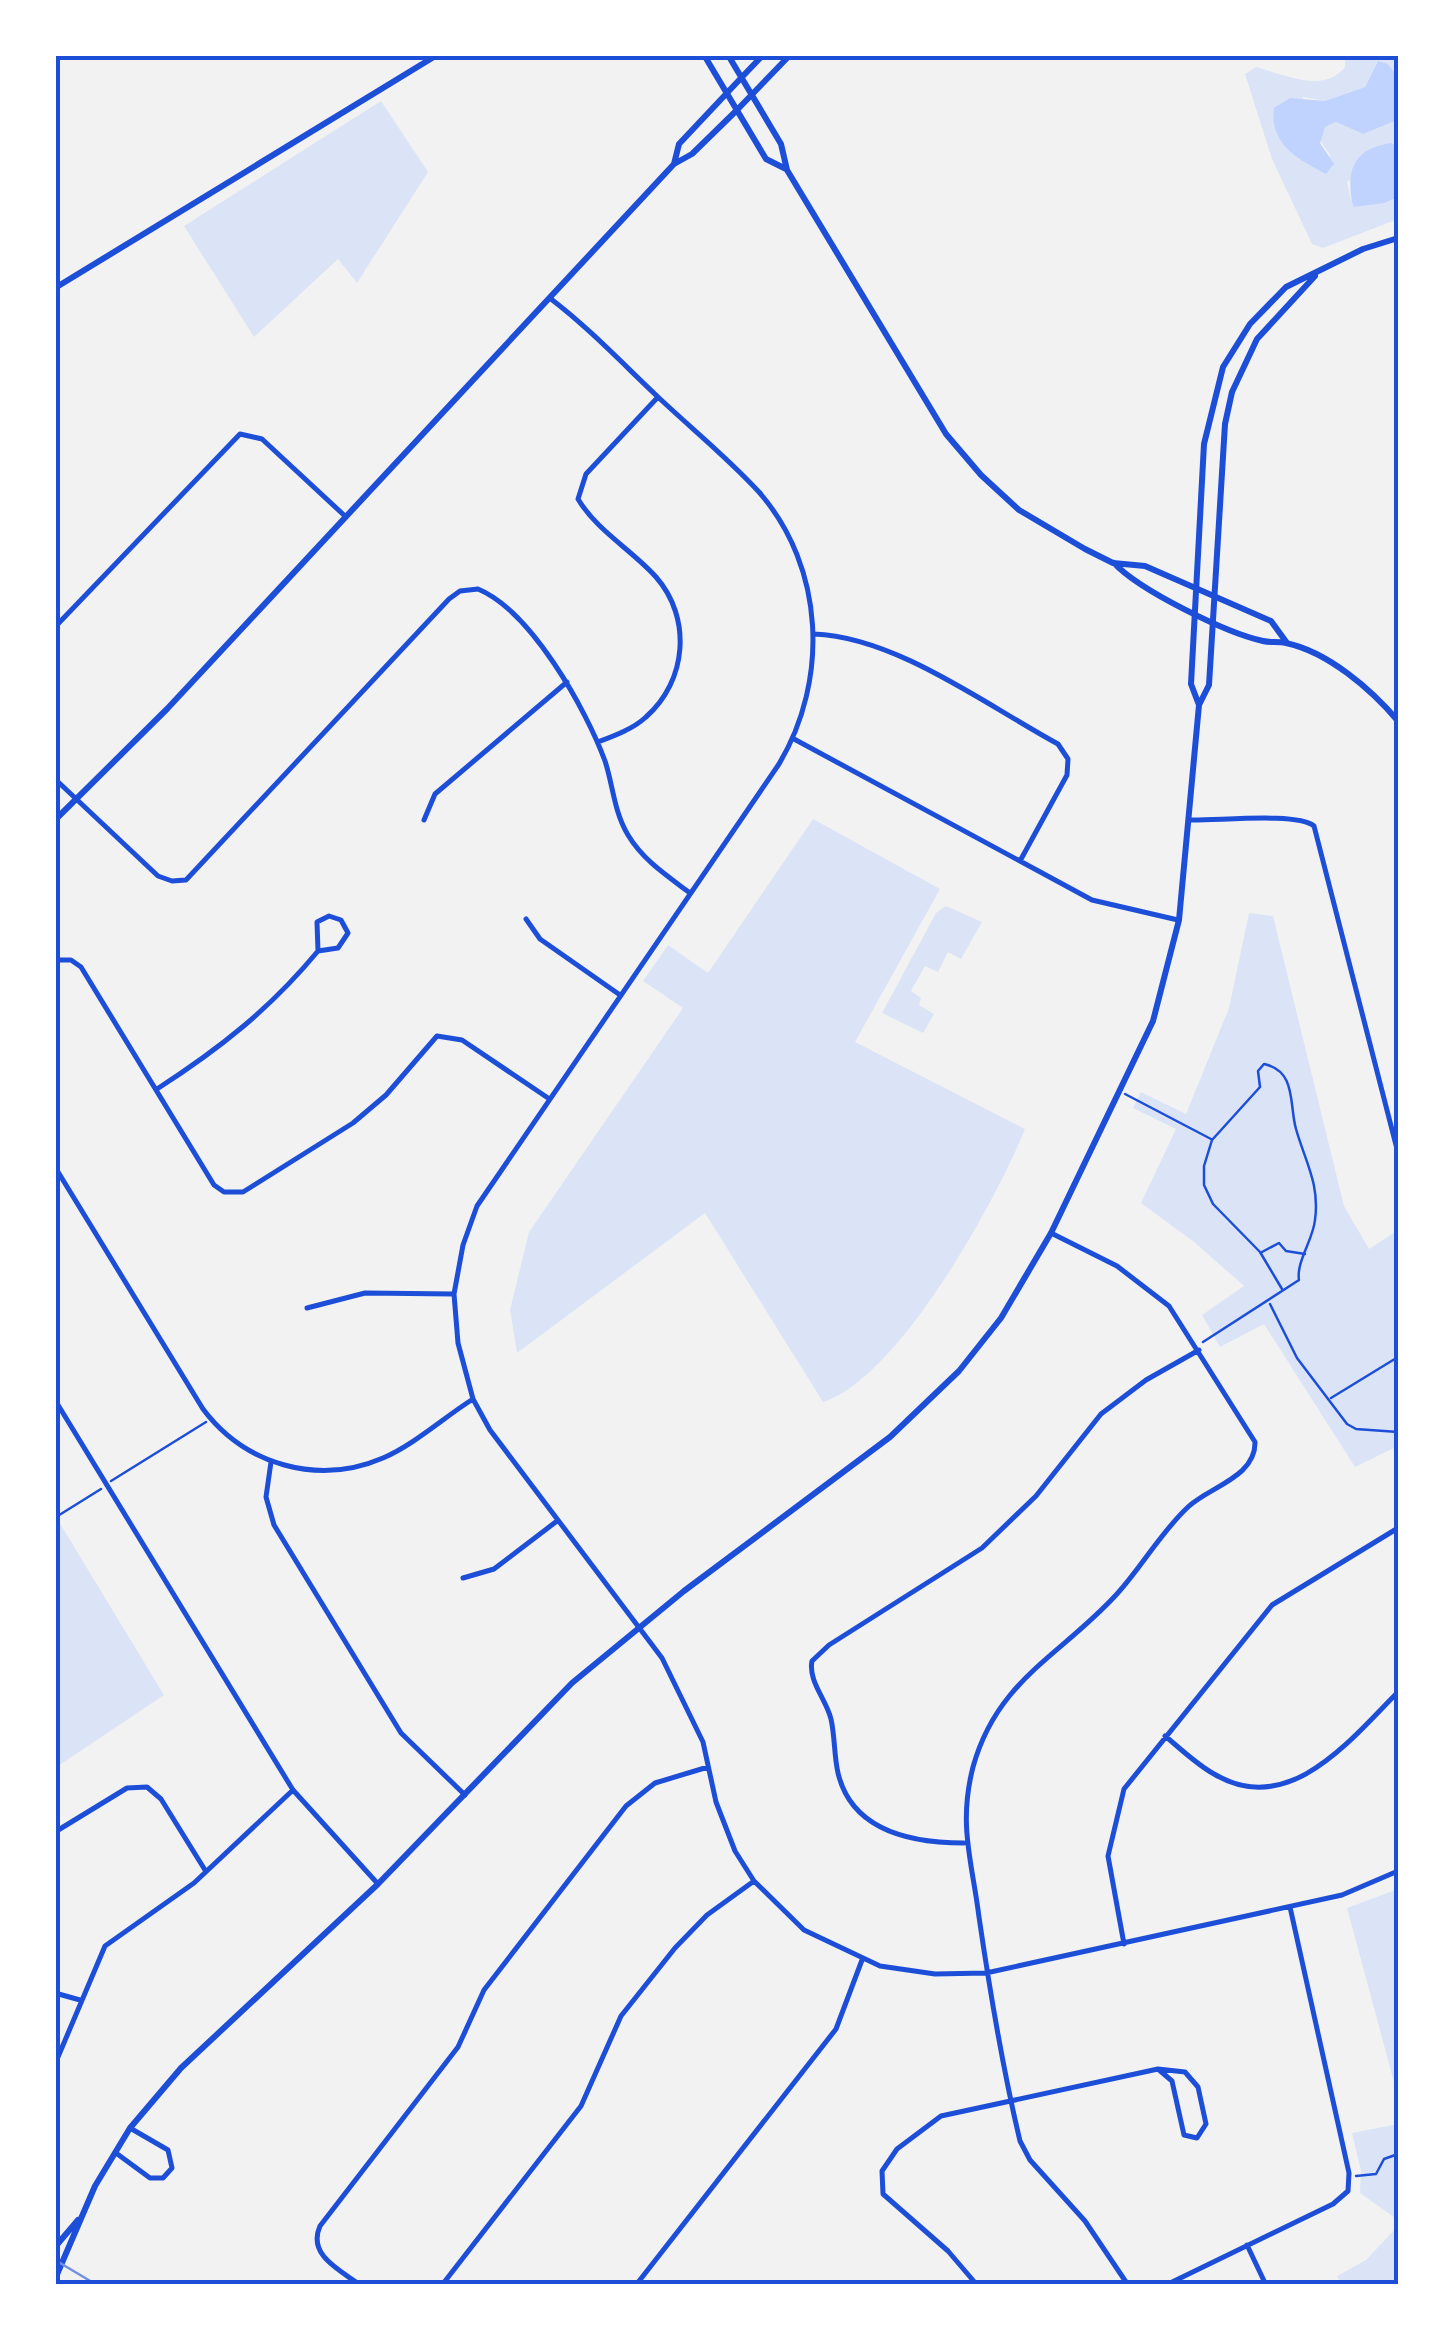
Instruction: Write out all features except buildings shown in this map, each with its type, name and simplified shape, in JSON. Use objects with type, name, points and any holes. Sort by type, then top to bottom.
[{"type":"street","points":[[55,288],[438,55]]},
{"type":"street","points":[[704,55],[766,159],[787,170]]},
{"type":"street","points":[[728,55],[781,144],[787,170],[946,434],[1019,510],[1114,562],[1131,582],[1262,642],[1287,643],[1344,672],[1370,690],[1398,721]]},
{"type":"street","points":[[674,164],[679,144],[763,55]]},
{"type":"street","points":[[55,820],[346,517],[674,164],[692,154],[790,55]]},
{"type":"street","points":[[1199,706],[1190,684],[1204,444],[1224,367],[1261,312],[1286,288],[1355,253],[1398,238]]},
{"type":"street","points":[[55,2278],[79,2219],[130,2128],[181,2068],[378,1884],[572,1683],[638,1627],[915,1416],[979,1348],[1050,1233],[1153,1021],[1179,920],[1199,706],[1209,685],[1225,424],[1232,392],[1269,322],[1316,276]]},
{"type":"street","points":[[551,299],[736,468],[779,521],[796,552],[814,634],[813,666],[794,738],[477,1206],[463,1245],[454,1294],[458,1342],[473,1399],[490,1430],[638,1627],[691,1712],[723,1825],[754,1882],[804,1930],[862,1960],[935,1974],[986,1973],[1342,1895],[1398,1871]]},
{"type":"street","points":[[598,742],[644,720],[668,691],[678,665],[681,634],[672,601],[656,577],[578,499],[586,474],[658,397]]},
{"type":"street","points":[[55,627],[240,434],[262,439],[346,517]]},
{"type":"street","points":[[1114,562],[1145,566],[1271,620],[1287,643]]},
{"type":"street","points":[[55,779],[158,876],[186,880],[449,599],[469,588],[485,592],[534,638],[567,682],[598,742],[625,830],[652,865],[690,892]]},
{"type":"street","points":[[814,634],[845,635],[882,648],[1058,744],[1068,759],[1067,775],[1020,862]]},
{"type":"street","points":[[424,820],[435,794],[567,682]]},
{"type":"street","points":[[794,738],[1092,900],[1179,920]]},
{"type":"street","points":[[1190,820],[1252,822],[1296,816],[1314,826],[1398,1153]]},
{"type":"street","points":[[156,1090],[239,1034],[282,994],[318,952],[338,948],[345,942],[348,933],[341,920],[329,916],[317,922],[318,952]]},
{"type":"street","points":[[526,920],[540,939],[620,994]]},
{"type":"street","points":[[55,960],[72,960],[81,968],[214,1185],[232,1194],[243,1192],[353,1124],[386,1096],[436,1036],[462,1040],[548,1098]]},
{"type":"street","points":[[55,1167],[211,1420],[232,1440],[271,1462],[326,1471],[367,1464],[399,1450],[473,1399]]},
{"type":"street","points":[[1050,1233],[1117,1266],[1169,1306],[1255,1442],[1252,1462],[1185,1510],[1111,1600],[1037,1662],[1002,1703],[974,1766],[964,1843],[1010,2100],[1024,2150],[1085,2220],[1128,2285]]},
{"type":"street","points":[[307,1308],[365,1293],[454,1294]]},
{"type":"street","points":[[964,1843],[928,1843],[898,1836],[853,1803],[839,1778],[831,1722],[813,1680],[812,1661],[829,1645],[982,1548],[1036,1496],[1101,1414],[1198,1348]]},
{"type":"street","points":[[55,1400],[293,1790],[378,1884]]},
{"type":"street","points":[[271,1462],[266,1497],[274,1526],[401,1733],[466,1796]]},
{"type":"street","points":[[463,1578],[494,1569],[557,1521]]},
{"type":"street","points":[[1124,1944],[1109,1877],[1110,1836],[1124,1789],[1272,1605],[1397,1532]]},
{"type":"street","points":[[1165,1736],[1218,1776],[1235,1783],[1260,1786],[1293,1782],[1329,1761],[1398,1692]]},
{"type":"street","points":[[360,2285],[320,2252],[316,2238],[320,2226],[458,2047],[484,1990],[626,1806],[656,1783],[708,1767]]},
{"type":"street","points":[[55,1832],[127,1788],[147,1787],[161,1799],[206,1871]]},
{"type":"street","points":[[55,2064],[68,2042],[95,1963],[117,1934],[206,1871],[293,1790]]},
{"type":"street","points":[[442,2285],[581,2106],[621,2016],[686,1938],[754,1882]]},
{"type":"street","points":[[1166,2285],[1333,2204],[1348,2191],[1350,2177],[1290,1907]]},
{"type":"street","points":[[636,2285],[836,2029],[862,1960]]},
{"type":"street","points":[[55,1993],[80,2000]]},
{"type":"street","points":[[977,2285],[948,2251],[891,2203],[880,2184],[897,2149],[942,2116],[1158,2069],[1185,2072],[1198,2087],[1206,2124],[1197,2138],[1184,2135],[1172,2081],[1158,2069]]},
{"type":"street","points":[[116,2153],[150,2178],[163,2178],[172,2168],[168,2150],[130,2128]]},
{"type":"street","points":[[55,2248],[79,2219]]},
{"type":"street","points":[[1247,2244],[1266,2285]]},
{"type":"path","points":[[1198,1348],[1299,1280],[1315,1219],[1313,1171],[1296,1128],[1292,1092],[1275,1068],[1261,1065],[1260,1087],[1212,1140],[1204,1166],[1207,1195],[1260,1252],[1282,1289]]},
{"type":"path","points":[[1120,1092],[1212,1140]]},
{"type":"path","points":[[1260,1252],[1280,1243],[1286,1251],[1305,1254]]},
{"type":"path","points":[[1269,1303],[1297,1358],[1356,1429],[1398,1432]]},
{"type":"path","points":[[1329,1399],[1398,1357]]},
{"type":"path","points":[[56,1517],[211,1420]]},
{"type":"path","points":[[1350,2177],[1376,2174],[1384,2160],[1398,2154]]},
{"type":"shaded area","points":[[1345,55],[1398,55],[1398,77],[1388,64],[1378,61],[1365,87],[1325,101],[1303,97],[1310,164],[1320,171],[1330,155],[1319,139],[1325,127],[1336,122],[1363,134],[1395,121],[1398,114],[1398,147],[1391,143],[1347,182],[1353,207],[1398,197],[1398,219],[1323,248],[1312,244],[1272,159],[1245,74],[1256,67],[1291,78],[1326,80],[1345,67]]},
{"type":"shaded area","points":[[381,101],[428,172],[357,283],[338,259],[254,337],[184,226]]},
{"type":"shaded area","points":[[813,819],[940,889],[855,1042],[1025,1129],[992,1199],[912,1324],[882,1360],[852,1387],[823,1402],[705,1213],[517,1353],[510,1310],[529,1232],[683,1008],[643,981],[668,945],[708,973]]},
{"type":"shaded area","points":[[946,906],[982,922],[961,959],[948,952],[938,972],[925,966],[911,991],[921,998],[919,1005],[934,1014],[923,1033],[882,1013],[936,913]]},
{"type":"shaded area","points":[[1249,913],[1273,916],[1344,1206],[1369,1249],[1398,1230],[1398,1446],[1355,1467],[1264,1324],[1220,1347],[1202,1315],[1244,1286],[1141,1203],[1176,1129],[1133,1108],[1141,1092],[1186,1114],[1229,1008]]},
{"type":"shaded area","points":[[56,1517],[164,1695],[55,1768]]},
{"type":"shaded area","points":[[1398,1889],[1398,2097],[1347,1908]]},
{"type":"shaded area","points":[[1398,2124],[1398,2220],[1360,2193],[1361,2171],[1352,2133]]},
{"type":"shaded area","points":[[1398,2226],[1398,2285],[1342,2285],[1337,2276],[1366,2260]]},
{"type":"water","points":[[1378,61],[1388,64],[1398,77],[1395,121],[1363,134],[1336,122],[1325,127],[1320,143],[1334,164],[1326,174],[1287,148],[1276,131],[1274,108],[1290,98],[1325,101],[1365,87]]},
{"type":"water","points":[[1391,143],[1398,147],[1398,197],[1353,207],[1350,183],[1354,165],[1367,151]]},
{"type":"railway","points":[[55,2260],[97,2285]]}]
